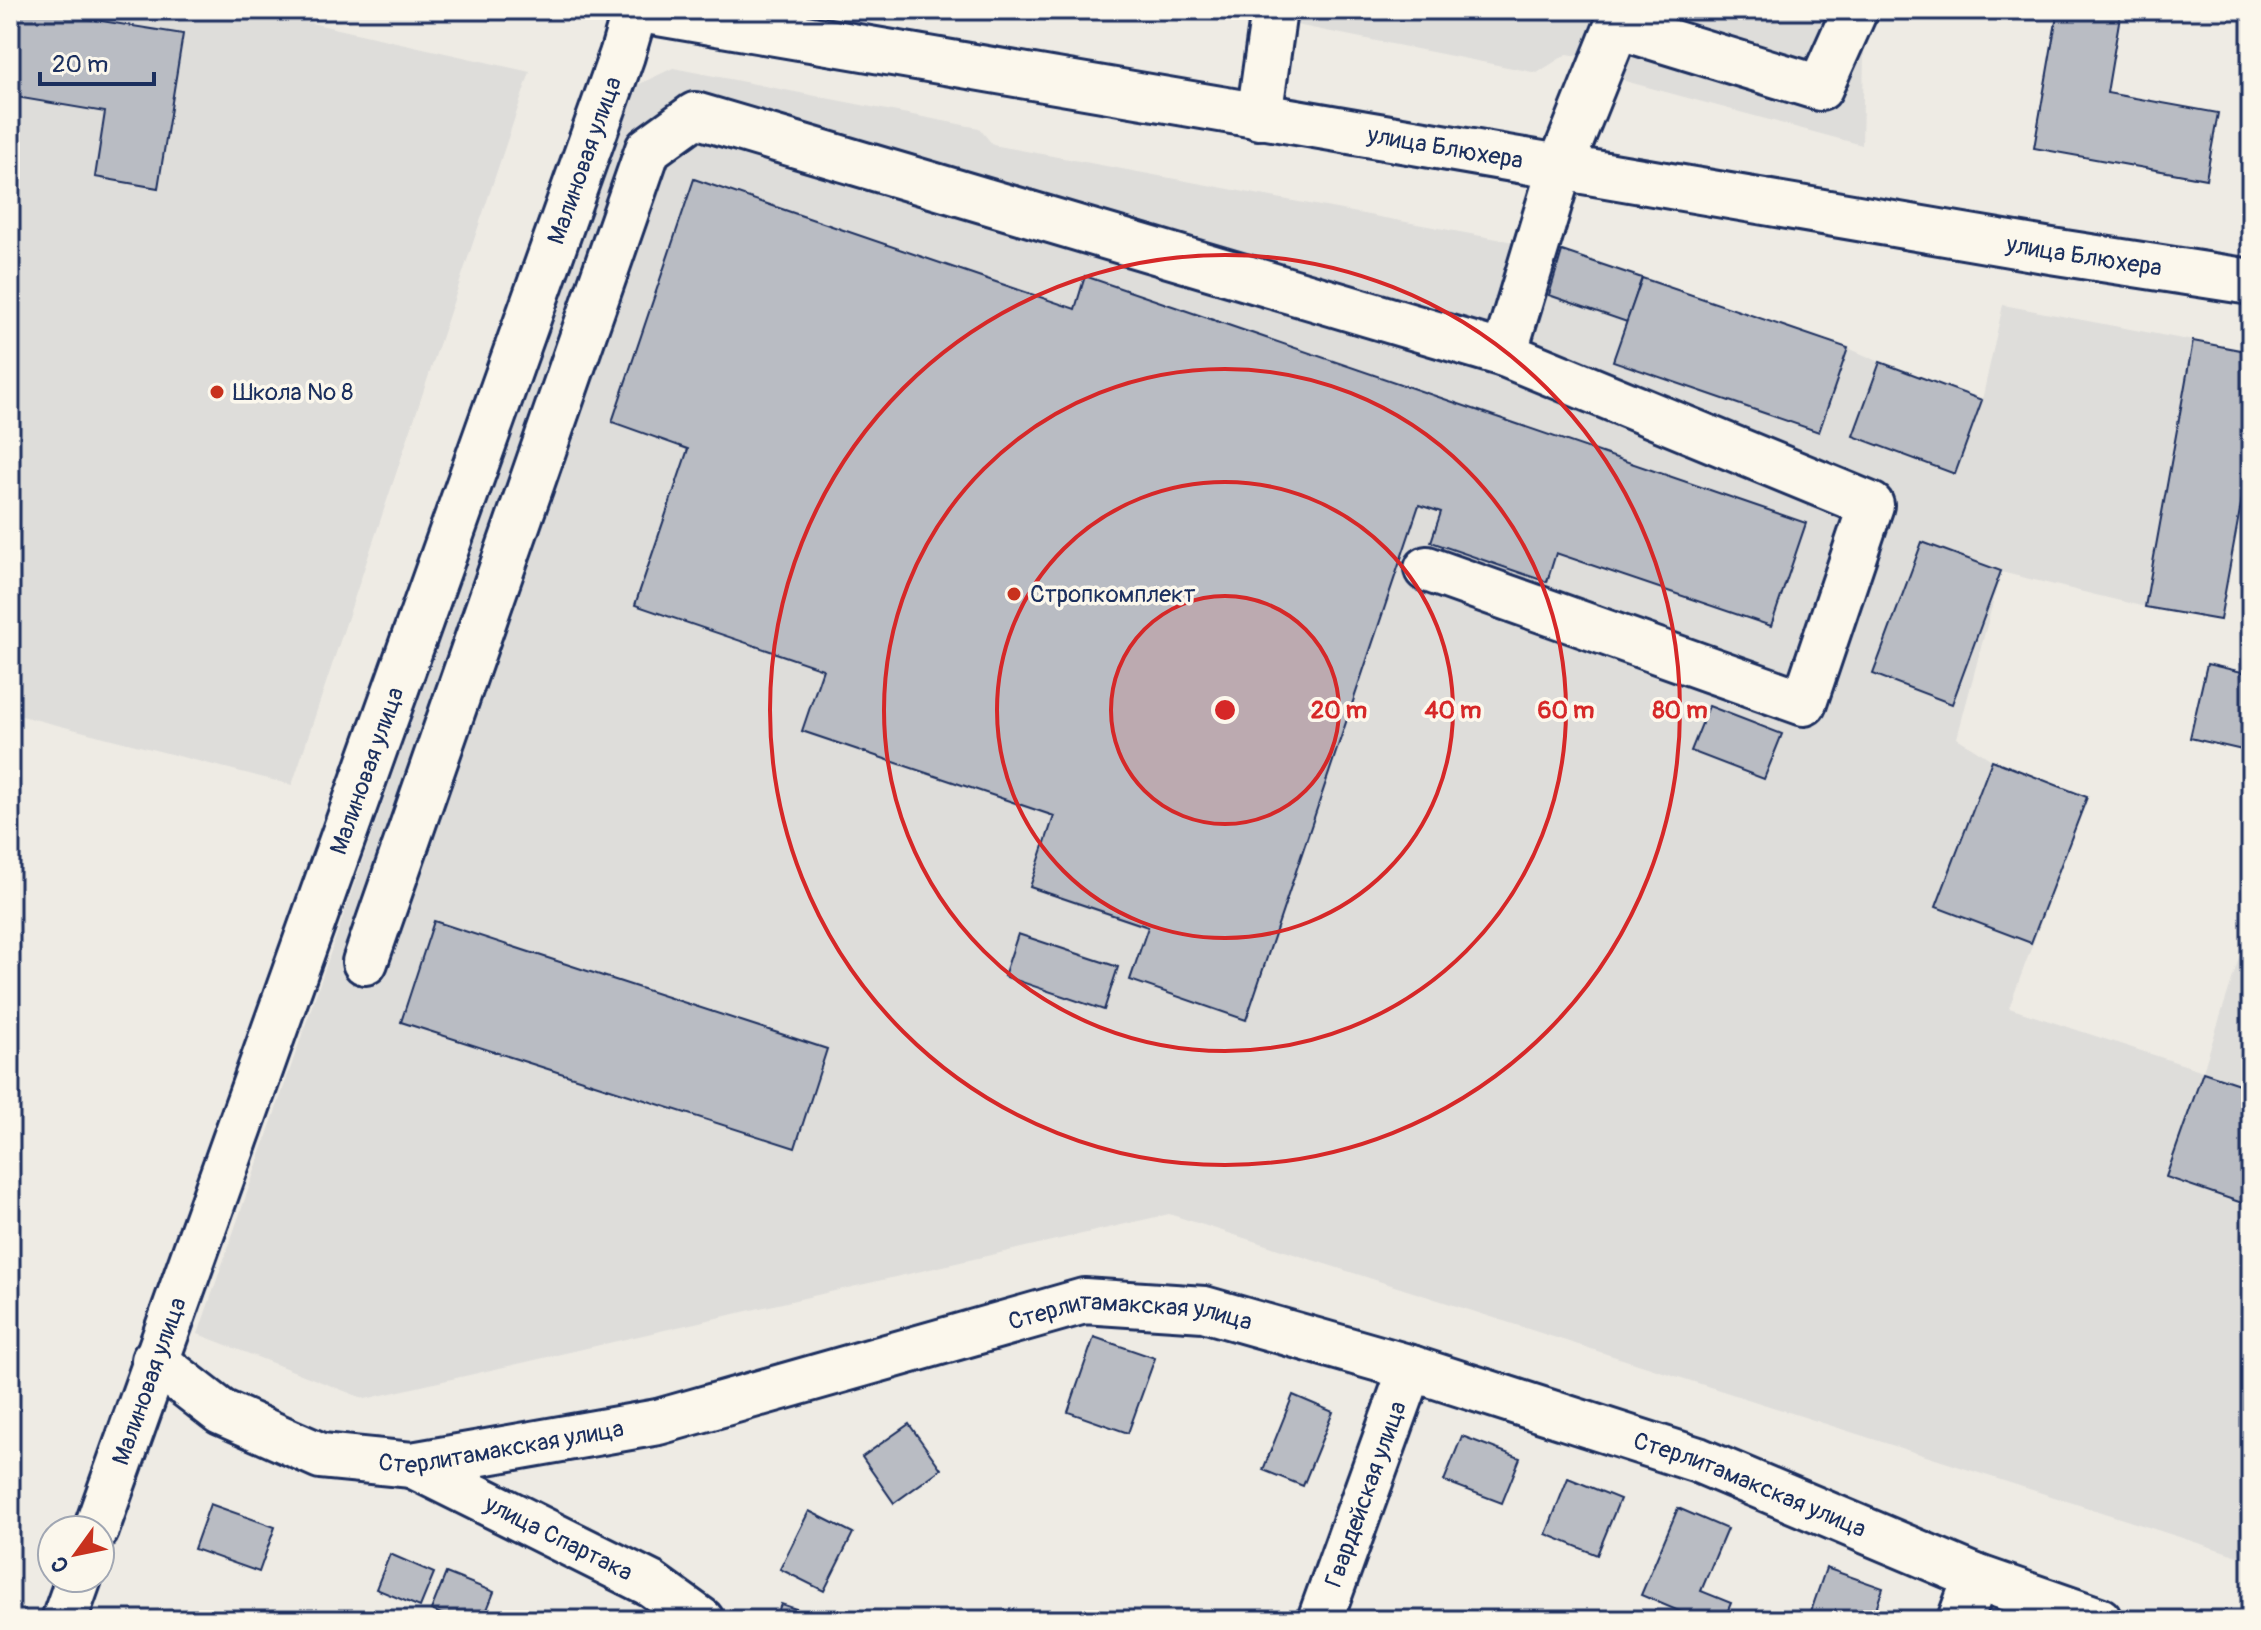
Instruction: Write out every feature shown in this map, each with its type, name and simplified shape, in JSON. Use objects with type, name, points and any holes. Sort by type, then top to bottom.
[{"type":"street","name":"улица Блюхера","points":[[638,10],[1560,168],[2251,282]]},
{"type":"street","name":"Малиновая улица","points":[[101,1514],[638,10]]},
{"type":"street","points":[[1259,117],[1274,10]]},
{"type":"street","points":[[1504,354],[1560,168],[1617,26],[1820,88],[1855,10]]},
{"type":"street","points":[[365,962],[648,149],[695,115],[1504,354],[1871,505],[1804,703],[1427,569]]},
{"type":"street","name":"Стерлитамакская улица","points":[[154,1360],[221,1412],[321,1456],[412,1465],[658,1422],[1084,1301],[1204,1309],[1411,1368],[1698,1460],[1976,1577],[2099,1620]]},
{"type":"street","name":"Гвардейская улица","points":[[1320,1620],[1411,1368]]},
{"type":"street","name":"улица Спартака","points":[[412,1465],[651,1584],[701,1620]]},
{"type":"street","points":[[1960,1620],[1976,1577]]},
{"type":"street","points":[[64,1620],[73,1594]]},
{"type":"shaded area","name":"Школа № 8","points":[[10,10],[253,10],[530,72],[292,785],[10,713]]},
{"type":"shaded area","points":[[1221,10],[1865,10],[1862,145],[1625,81],[1612,61],[1567,54],[1537,73]]},
{"type":"shaded area","points":[[673,68],[979,128],[993,145],[1562,251],[1642,278],[1614,362],[1819,432],[1848,348],[1880,362],[1853,436],[1954,474],[1982,400],[2003,305],[2193,341],[2145,607],[2001,572],[1957,738],[1992,760],[2087,797],[2009,1008],[2203,1071],[2251,920],[2251,1560],[1169,1214],[365,1399],[198,1334],[631,88]]},
{"type":"building","points":[[10,10],[33,10],[183,34],[158,188],[95,177],[105,112],[10,96]]},
{"type":"building","points":[[2058,10],[2121,10],[2107,93],[2218,113],[2206,179],[2034,148]]},
{"type":"building","name":"Стропкомплект","points":[[694,179],[1075,309],[1085,276],[1806,523],[1771,626],[1556,553],[1547,582],[1431,542],[1441,512],[1419,505],[1246,1020],[1130,980],[1148,927],[1030,887],[1054,816],[802,731],[823,669],[635,605],[688,449],[612,422]]},
{"type":"building","points":[[1562,251],[1642,278],[1627,322],[1549,295]]},
{"type":"building","points":[[1642,278],[1848,348],[1819,432],[1613,361]]},
{"type":"building","points":[[2193,341],[2251,352],[2251,449],[2220,620],[2145,607]]},
{"type":"building","points":[[1880,362],[1982,400],[1955,474],[1853,436]]},
{"type":"building","points":[[1922,542],[2001,571],[1952,704],[1873,674]]},
{"type":"building","points":[[2207,664],[2251,674],[2251,752],[2190,738]]},
{"type":"building","points":[[1709,706],[1782,734],[1764,779],[1691,751]]},
{"type":"building","points":[[1992,760],[2087,797],[2031,943],[1936,907]]},
{"type":"building","points":[[434,921],[827,1049],[795,1148],[401,1022]]},
{"type":"building","points":[[1018,934],[1118,967],[1104,1010],[1004,976]]},
{"type":"building","points":[[2203,1072],[2251,1088],[2251,1206],[2166,1177]]},
{"type":"building","points":[[1094,1337],[1155,1358],[1128,1433],[1068,1412]]},
{"type":"building","points":[[1293,1395],[1333,1412],[1303,1486],[1263,1470]]},
{"type":"building","points":[[909,1424],[941,1469],[894,1503],[862,1457]]},
{"type":"building","points":[[1462,1436],[1520,1458],[1502,1503],[1444,1481]]},
{"type":"building","points":[[1568,1478],[1620,1499],[1597,1555],[1546,1534]]},
{"type":"building","points":[[210,1504],[275,1527],[259,1572],[194,1549]]},
{"type":"building","points":[[1678,1508],[1727,1529],[1701,1591],[1731,1603],[1724,1620],[1700,1620],[1641,1595]]},
{"type":"building","points":[[809,1511],[853,1533],[824,1591],[780,1569]]},
{"type":"building","points":[[390,1554],[434,1573],[420,1607],[376,1589]]},
{"type":"building","points":[[1826,1568],[1883,1588],[1872,1620],[1819,1620],[1809,1617]]},
{"type":"building","points":[[446,1573],[494,1592],[483,1620],[456,1620],[431,1610]]},
{"type":"building","points":[[781,1604],[829,1620],[775,1620]]},
{"type":"place","name":"Школа № 8","points":[[217,392]]},
{"type":"place","name":"Стропкомплект","points":[[1014,594]]}]
